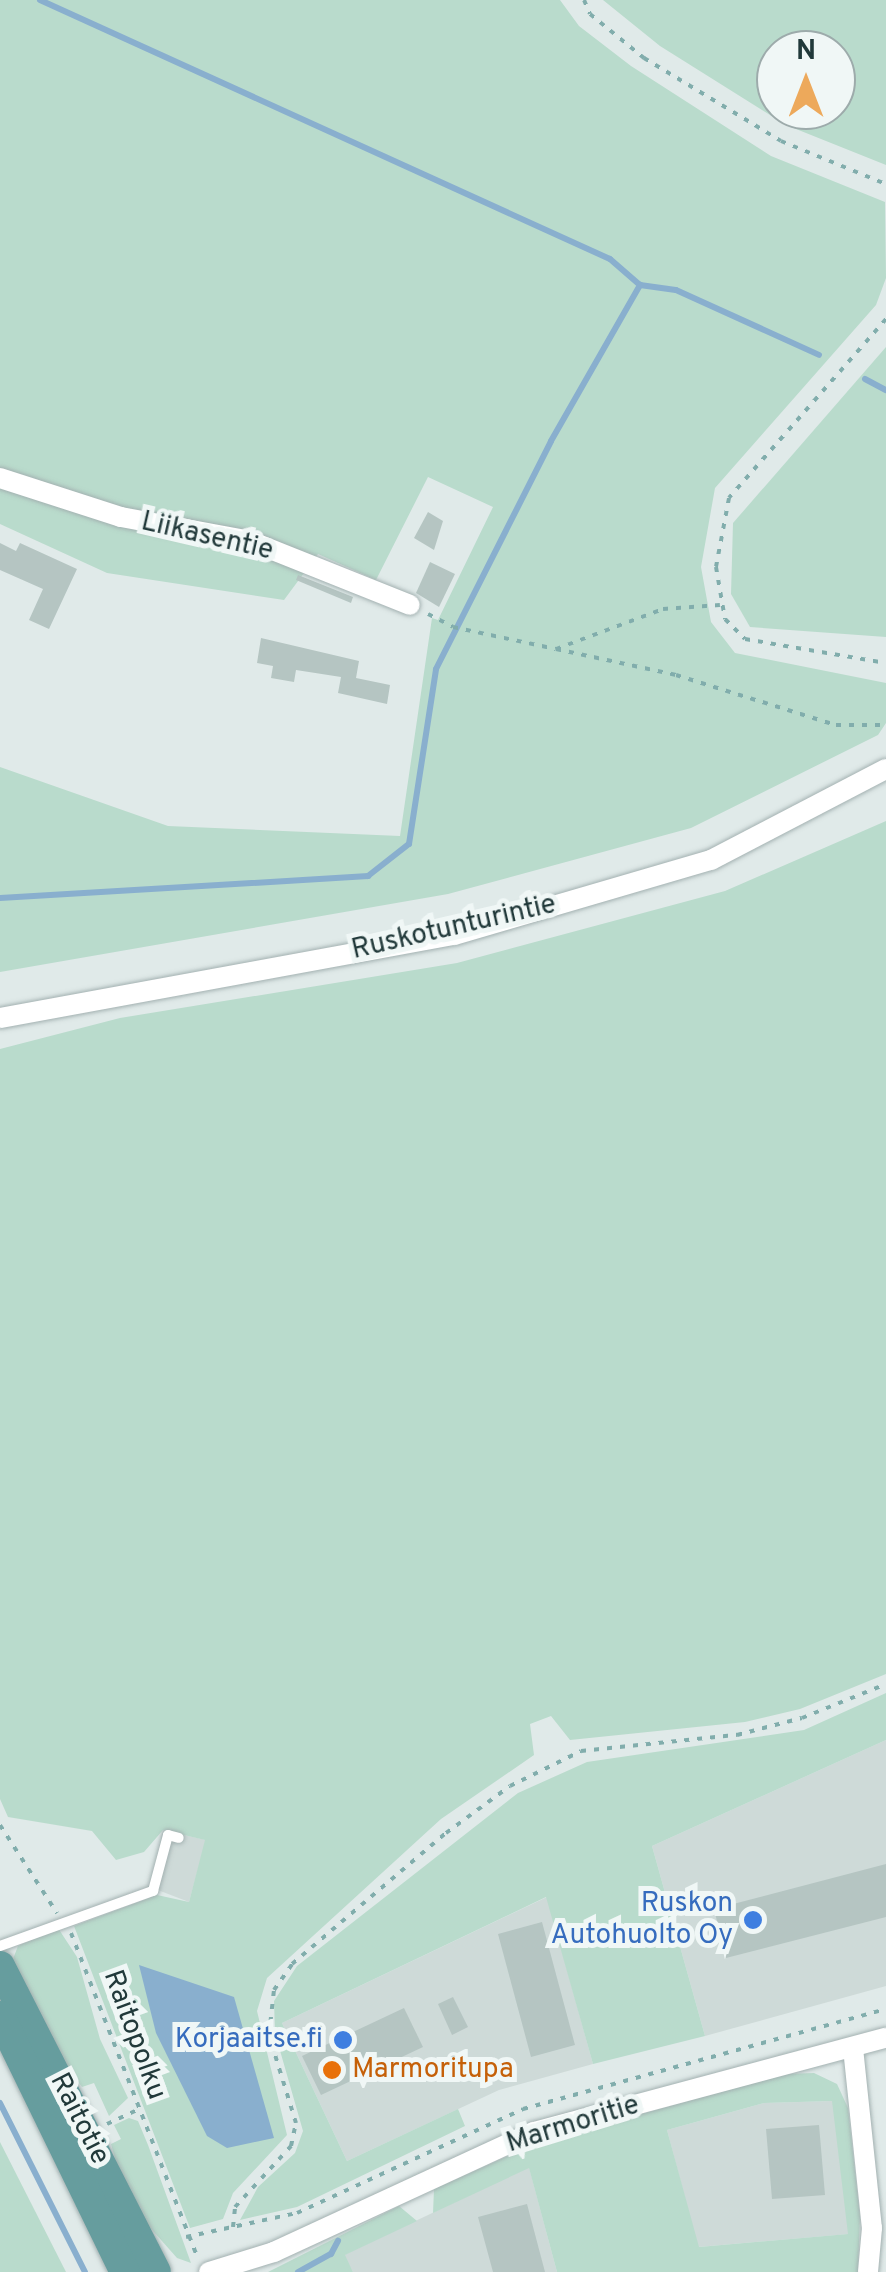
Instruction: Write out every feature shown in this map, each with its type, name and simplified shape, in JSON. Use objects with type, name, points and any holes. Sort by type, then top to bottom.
[{"type":"main road","name":"Raitotie","points":[[0,1966],[156,2272]]},
{"type":"main road","name":"Raitotie","points":[[0,2016],[125,2272]]},
{"type":"street","name":"Liikasentie","points":[[0,478],[121,517],[250,540],[410,605]]},
{"type":"street","name":"Ruskotunturintie","points":[[0,1018],[454,934],[711,860],[886,769]]},
{"type":"street","name":"Marmoritie","points":[[207,2272],[274,2252],[513,2140],[886,2038]]},
{"type":"street","points":[[854,2048],[872,2228],[868,2272]]},
{"type":"street","name":"Marmoritie","points":[[249,2272],[274,2252]]},
{"type":"lane","points":[[0,1946],[153,1891],[168,1835],[179,1838]]},
{"type":"path","points":[[584,0],[590,14],[644,58],[780,141],[886,184]]},
{"type":"path","points":[[886,320],[729,498],[718,540],[721,604],[732,631],[745,639],[886,663]]},
{"type":"path","points":[[556,649],[663,609],[721,604]]},
{"type":"path","points":[[410,605],[463,630],[676,675],[836,726],[886,725]]},
{"type":"path","points":[[233,2227],[235,2207],[292,2146],[296,2123],[269,2035],[274,1990],[292,1964],[446,1833],[510,1786],[581,1751],[736,1735],[802,1718],[886,1684]]},
{"type":"path","name":"Raitopolku","points":[[0,1825],[84,1958],[173,2208],[207,2272]]},
{"type":"path","points":[[106,2124],[139,2109]]},
{"type":"shaded area","points":[[886,1740],[886,1986],[705,2036],[652,1846]]},
{"type":"shaded area","points":[[163,1830],[206,1840],[189,1902],[150,1887]]},
{"type":"shaded area","points":[[547,1897],[593,2064],[499,2090],[347,2161],[282,2023]]},
{"type":"shaded area","points":[[833,2101],[849,2234],[698,2247],[667,2130],[764,2103]]},
{"type":"shaded area","points":[[529,2167],[557,2272],[353,2272],[344,2255]]},
{"type":"green space","points":[[0,0],[560,0],[579,26],[631,66],[771,156],[885,202],[886,278],[876,305],[715,488],[701,567],[711,622],[735,653],[886,683],[886,723],[878,735],[691,828],[448,894],[0,972],[0,767],[168,826],[400,836],[432,618],[438,620],[493,507],[428,477],[376,580],[318,554],[284,600],[107,573],[0,524]]},
{"type":"green space","points":[[603,0],[886,0],[886,165],[798,130],[856,130],[856,30],[756,30],[756,106],[660,46]]},
{"type":"green space","points":[[886,347],[886,637],[750,627],[731,594],[733,523]]},
{"type":"green space","points":[[886,821],[886,1674],[800,1709],[745,1722],[570,1740],[551,1716],[530,1724],[534,1755],[441,1819],[267,1978],[257,2011],[287,2135],[233,2193],[223,2219],[190,2228],[74,1926],[157,1895],[189,1902],[205,1840],[163,1830],[144,1852],[116,1860],[92,1831],[8,1817],[0,1799],[0,1049],[120,1018],[457,963],[725,891]]},
{"type":"green space","points":[[886,1693],[886,1740],[652,1846],[705,2036],[593,2064],[546,1897],[282,2023],[347,2161],[458,2109],[465,2126],[297,2207],[240,2220],[258,2187],[295,2153],[303,2131],[275,2033],[274,2001],[297,1966],[518,1793],[587,1762],[804,1730]]},
{"type":"green space","points":[[58,1928],[77,1957],[100,2039],[128,2098],[109,2116],[94,2083],[82,2087],[65,2064],[13,1959],[18,1946]]},
{"type":"green space","points":[[814,2073],[837,2084],[848,2108],[860,2216],[858,2272],[557,2272],[529,2168],[433,2213],[434,2189],[537,2143],[786,2074]],"holes":[[[832,2101],[848,2234],[699,2247],[667,2130],[764,2103]]]},
{"type":"green space","points":[[129,2118],[138,2121],[191,2263],[177,2258],[146,2223],[119,2173],[111,2144],[121,2139],[114,2125]]},
{"type":"green space","points":[[0,2142],[66,2272],[0,2272]]},
{"type":"green space","points":[[399,2206],[417,2221],[345,2255],[353,2272],[268,2272]]},
{"type":"water","points":[[139,1965],[234,1997],[274,2138],[227,2148],[207,2136],[156,2033]]},
{"type":"building","points":[[428,512],[443,521],[434,550],[414,538]]},
{"type":"building","points":[[0,543],[16,551],[20,543],[77,569],[49,629],[29,620],[43,589],[0,570]]},
{"type":"building","points":[[430,562],[455,574],[439,607],[416,593]]},
{"type":"building","points":[[298,575],[353,597],[351,603],[296,580]]},
{"type":"building","points":[[261,638],[359,661],[356,678],[390,685],[387,704],[338,693],[341,677],[296,670],[294,682],[271,678],[273,666],[257,663]]},
{"type":"building","points":[[886,1864],[886,1917],[726,1958],[714,1909]]},
{"type":"building","points":[[542,1922],[575,2045],[531,2057],[498,1934]]},
{"type":"building","points":[[453,1997],[468,2027],[452,2035],[438,2004]]},
{"type":"building","points":[[404,2008],[423,2047],[321,2095],[302,2056]]},
{"type":"building","points":[[819,2125],[825,2195],[772,2199],[766,2129]]},
{"type":"building","points":[[527,2204],[545,2272],[493,2272],[478,2217]]},
{"type":"waterway","points":[[40,0],[610,259],[640,285]]},
{"type":"waterway","points":[[0,898],[368,876],[409,844],[436,669],[551,441],[640,285],[676,290],[819,355]]},
{"type":"waterway","points":[[865,379],[886,390]]},
{"type":"waterway","points":[[0,2103],[85,2272]]},
{"type":"waterway","points":[[298,2272],[331,2254],[338,2241]]},
{"type":"place","name":"Ruskon Autohuolto Oy","points":[[753,1920]]},
{"type":"place","name":"Korjaaitse.fi","points":[[343,2040]]},
{"type":"place","name":"Marmoritupa","points":[[332,2070]]}]
